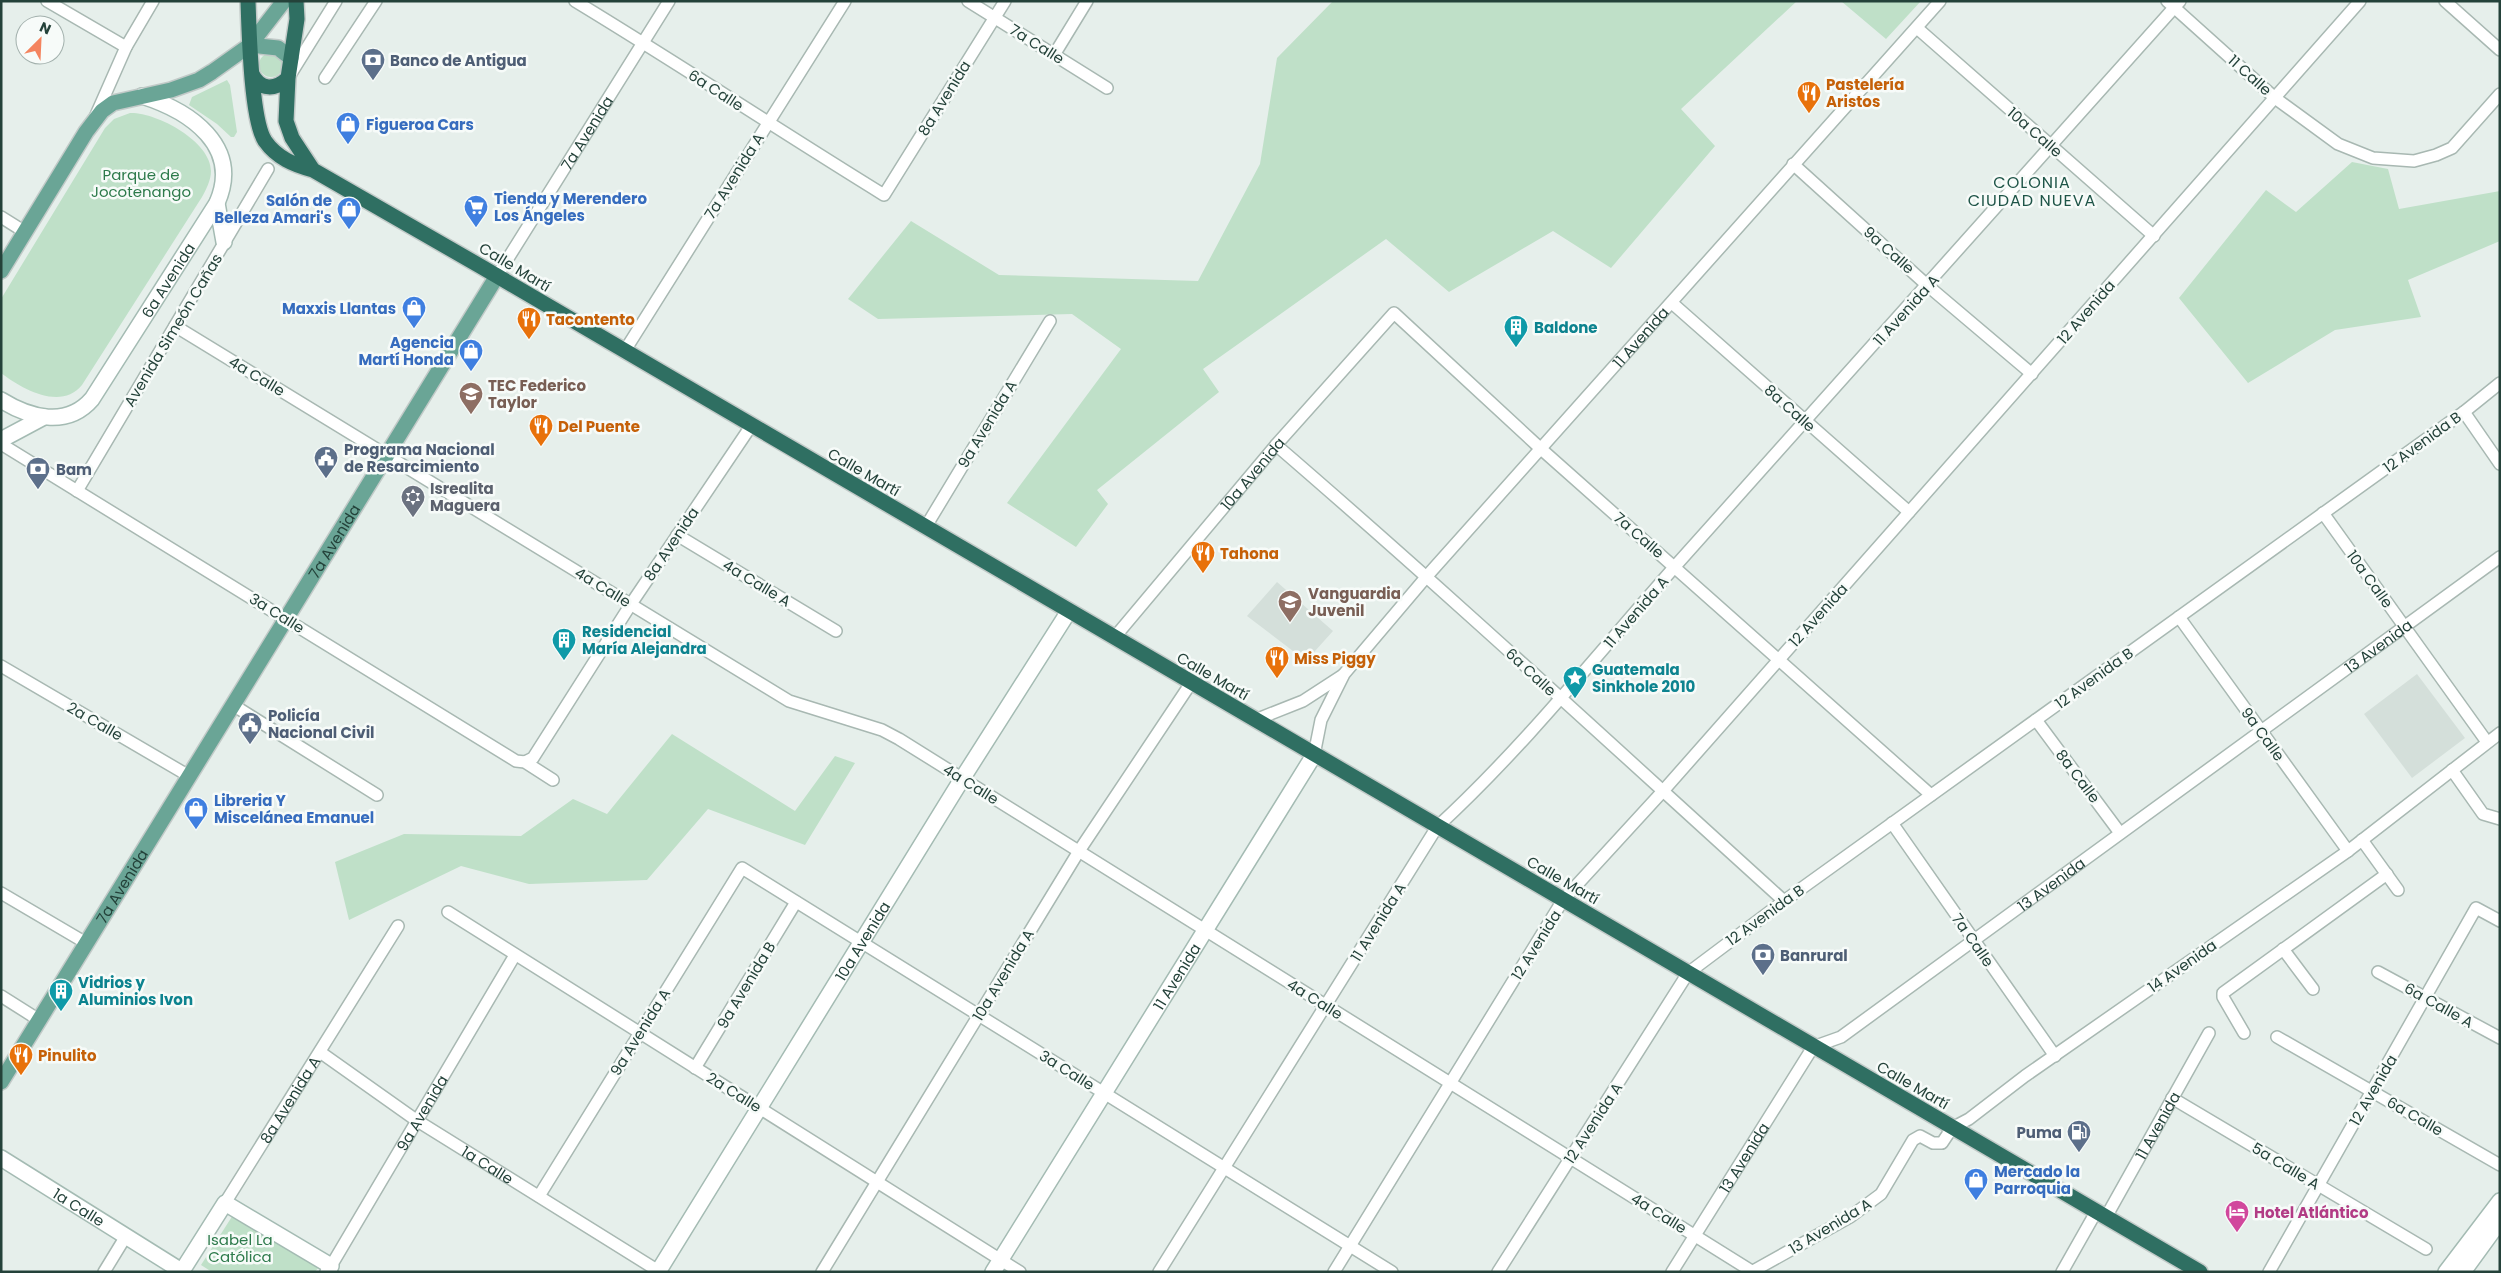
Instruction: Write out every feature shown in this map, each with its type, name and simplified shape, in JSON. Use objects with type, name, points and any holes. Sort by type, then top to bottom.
[{"type":"highway","name":"Calle Martí","points":[[248,1],[252,74],[262,135],[266,143],[291,164],[313,170],[497,276],[1068,612],[2200,1272]]},
{"type":"highway","name":"Calle Martí","points":[[296,1],[297,19],[288,78],[286,121],[292,138],[313,170]]},
{"type":"highway","points":[[252,74],[259,84],[270,88],[281,85],[288,78]]},
{"type":"main road","points":[[1,271],[94,119],[113,103],[171,90],[199,80],[250,49],[284,1]]},
{"type":"main road","points":[[250,49],[278,48],[291,58]]},
{"type":"main road","name":"6a Avenida","points":[[1,400],[29,414],[44,417],[61,417],[77,413],[92,399],[217,203],[225,175],[223,160],[215,144],[188,117],[170,107],[142,96]]},
{"type":"main road","points":[[217,203],[224,242]]},
{"type":"main road","name":"7a Avenida","points":[[1,1082],[497,276]]},
{"type":"main road","points":[[1,440],[44,417]]},
{"type":"main road","name":"10a Avenida","points":[[659,1272],[962,779],[1068,612]]},
{"type":"main road","name":"11 Avenida","points":[[997,1266],[1314,755]]},
{"type":"main road","name":"1a Calle","points":[[1,1158],[182,1271]]},
{"type":"main road","points":[[2446,1272],[2500,1201]]},
{"type":"main road","points":[[225,1202],[330,1269]]},
{"type":"main road","name":"8a Avenida A","points":[[182,1271],[225,1202]]},
{"type":"main road","points":[[2463,1272],[2500,1221]]},
{"type":"street","points":[[47,1],[126,47]]},
{"type":"street","points":[[94,119],[126,47],[153,1]]},
{"type":"street","points":[[288,78],[336,1]]},
{"type":"street","points":[[326,78],[376,1]]},
{"type":"street","name":"6a Calle","points":[[574,1],[643,42],[768,124],[884,195]]},
{"type":"street","name":"7a Avenida","points":[[497,276],[668,1]]},
{"type":"street","name":"7a Avenida A","points":[[624,352],[845,1]]},
{"type":"street","name":"7a Calle","points":[[968,1],[1106,88]]},
{"type":"street","name":"8a Avenida","points":[[884,195],[1005,1]]},
{"type":"street","points":[[1054,55],[1087,1]]},
{"type":"street","name":"11 Avenida","points":[[1314,755],[1321,720],[1344,674],[1427,576],[1540,448],[1672,303],[1793,164],[1940,1]]},
{"type":"street","name":"12 Avenida","points":[[1334,1272],[1563,900],[1663,791],[2360,1]]},
{"type":"street","points":[[2445,1],[2500,50]]},
{"type":"street","name":"11 Calle","points":[[2174,4],[2276,98],[2338,144],[2373,158],[2414,161],[2436,156],[2452,148],[2500,94]]},
{"type":"street","name":"11 Avenida A","points":[[1159,1272],[1437,827],[1560,700],[1675,567],[1928,286],[2174,4]]},
{"type":"street","name":"10a Calle","points":[[1917,28],[2154,236]]},
{"type":"street","name":"9a Calle","points":[[1793,164],[1928,286],[2032,374]]},
{"type":"street","name":"Avenida Simeón Cañas","points":[[77,491],[268,169]]},
{"type":"street","points":[[1,218],[25,232]]},
{"type":"street","name":"8a Calle","points":[[1672,303],[1909,512]]},
{"type":"street","name":"7a Calle","points":[[1394,313],[1540,448],[1931,795]]},
{"type":"street","name":"10a Avenida","points":[[1114,638],[1276,445],[1394,313]]},
{"type":"street","name":"9a Avenida A","points":[[925,528],[1050,321]]},
{"type":"street","name":"4a Calle","points":[[175,326],[789,701],[882,730],[1753,1272]]},
{"type":"street","name":"12 Avenida B","points":[[1688,974],[1707,957],[1784,900],[2464,412],[2500,383]]},
{"type":"street","points":[[2464,412],[2500,464]]},
{"type":"street","name":"8a Avenida","points":[[525,762],[533,758],[631,604],[751,426]]},
{"type":"street","name":"3a Calle","points":[[1,444],[516,761],[525,762],[553,780]]},
{"type":"street","name":"6a Calle","points":[[1276,445],[1427,576],[1560,700],[1784,900]]},
{"type":"street","name":"10a Calle","points":[[2323,513],[2487,742]]},
{"type":"street","name":"4a Calle A","points":[[677,535],[836,632]]},
{"type":"street","name":"13 Avenida","points":[[1672,1272],[1813,1047],[1841,1037],[2500,557]]},
{"type":"street","name":"9a Calle","points":[[2179,617],[2348,851]]},
{"type":"street","name":"2a Calle","points":[[1,666],[189,776]]},
{"type":"street","name":"11 Avenida","points":[[1255,720],[1303,700],[1344,674]]},
{"type":"street","name":"10a Avenida A","points":[[822,1272],[1079,851],[1191,683]]},
{"type":"street","points":[[233,705],[378,795]]},
{"type":"street","name":"8a Calle","points":[[2036,720],[2120,833]]},
{"type":"street","name":"14 Avenida","points":[[1881,1194],[1914,1140],[1920,1136],[1933,1143],[1942,1143],[1952,1128],[1969,1119],[2055,1056],[2348,851],[2500,733]]},
{"type":"street","points":[[2452,770],[2483,814],[2500,819]]},
{"type":"street","name":"7a Calle","points":[[1892,823],[2055,1056]]},
{"type":"street","points":[[2362,840],[2398,890]]},
{"type":"street","name":"9a Avenida A","points":[[539,1196],[742,868]]},
{"type":"street","name":"3a Calle","points":[[742,868],[1392,1272]]},
{"type":"street","points":[[2244,1032],[2223,997],[2223,993],[2387,874]]},
{"type":"street","points":[[1,893],[86,943]]},
{"type":"street","name":"9a Avenida B","points":[[695,1068],[796,902]]},
{"type":"street","name":"12 Avenida","points":[[2269,1272],[2476,908],[2500,921]]},
{"type":"street","name":"2a Calle","points":[[448,912],[877,1182],[997,1266],[1020,1272]]},
{"type":"street","name":"8a Avenida A","points":[[225,1202],[398,926]]},
{"type":"street","points":[[2283,949],[2313,989]]},
{"type":"street","name":"9a Avenida","points":[[330,1269],[416,1120],[515,955]]},
{"type":"street","name":"6a Calle A","points":[[2378,972],[2500,1038]]},
{"type":"street","name":"12 Avenida A","points":[[1498,1272],[1688,974]]},
{"type":"street","points":[[1,996],[39,1020]]},
{"type":"street","name":"11 Avenida","points":[[2062,1272],[2101,1215],[2209,1033]]},
{"type":"street","name":"6a Calle","points":[[2277,1037],[2500,1165]]},
{"type":"street","name":"1a Calle","points":[[320,1052],[416,1120],[659,1272]]},
{"type":"street","name":"5a Calle A","points":[[2172,1098],[2426,1249]]},
{"type":"street","name":"13 Avenida A","points":[[1753,1272],[1850,1217],[1881,1194]]},
{"type":"street","points":[[104,1272],[126,1236]]},
{"type":"shaded area","name":"Vanguardia Juvenil","points":[[1277,582],[1333,631],[1306,661],[1247,616]]},
{"type":"shaded area","points":[[2417,674],[2465,738],[2412,778],[2364,714]]},
{"type":"green space","points":[[1333,1],[1797,1],[1681,109],[1715,146],[1611,268],[1553,231],[1449,292],[1386,239],[1203,369],[1219,392],[1097,490],[1108,504],[1076,547],[1007,503],[1121,349],[1072,314],[878,319],[848,299],[911,221],[999,275],[1198,281],[1260,164],[1277,58]]},
{"type":"green space","points":[[1841,1],[1921,1],[1886,39]]},
{"type":"green space","points":[[271,53],[276,54],[282,60],[282,70],[276,76],[271,77],[266,76],[260,70],[259,65],[260,60],[266,54]]},
{"type":"green space","points":[[227,80],[230,85],[237,132],[234,137],[231,137],[217,124],[189,105],[192,97]]},
{"type":"green space","name":"Parque de Jocotenango","points":[[130,113],[154,117],[180,130],[192,139],[209,160],[211,171],[207,188],[82,385],[73,393],[63,396],[41,395],[30,391],[1,373],[1,299],[105,128],[114,119]]},
{"type":"green space","points":[[2352,162],[2388,169],[2399,209],[2500,191],[2500,241],[2408,280],[2421,317],[2335,330],[2248,383],[2179,298],[2266,190],[2296,212]]},
{"type":"green space","points":[[672,734],[795,811],[835,756],[855,763],[805,845],[708,809],[647,880],[529,884],[461,866],[349,920],[335,862],[404,834],[521,836],[573,799],[607,814]]},
{"type":"green space","name":"Isabel La Católica","points":[[233,1215],[318,1268],[315,1272],[212,1272],[201,1265]]},
{"type":"place","name":"Banco de Antigua","points":[[373,81]]},
{"type":"place","name":"Pastelería Aristos","points":[[1809,114]]},
{"type":"place","name":"Figueroa Cars","points":[[348,145]]},
{"type":"place","name":"Tienda y Merendero Los Ángeles","points":[[476,228]]},
{"type":"place","name":"Salón de Belleza Amari's","points":[[349,230]]},
{"type":"place","name":"Maxxis Llantas","points":[[414,329]]},
{"type":"place","name":"Tacontento","points":[[529,340]]},
{"type":"place","name":"Baldone","points":[[1516,348]]},
{"type":"place","name":"Agencia Martí Honda","points":[[471,372]]},
{"type":"place","name":"TEC Federico Taylor","points":[[471,415]]},
{"type":"place","name":"Del Puente","points":[[541,447]]},
{"type":"place","name":"Programa Nacional de Resarcimiento","points":[[326,479]]},
{"type":"place","name":"Bam","points":[[38,490]]},
{"type":"place","name":"Isrealita Maguera","points":[[413,518]]},
{"type":"place","name":"Tahona","points":[[1203,574]]},
{"type":"place","name":"Vanguardia Juvenil","points":[[1290,623]]},
{"type":"place","name":"Residencial María Alejandra","points":[[564,661]]},
{"type":"place","name":"Miss Piggy","points":[[1277,679]]},
{"type":"place","name":"Guatemala Sinkhole 2010","points":[[1575,699]]},
{"type":"place","name":"Policía Nacional Civil","points":[[250,745]]},
{"type":"place","name":"Libreria Y Miscelánea Emanuel","points":[[196,830]]},
{"type":"place","name":"Banrural","points":[[1763,976]]},
{"type":"place","name":"Vidrios y Aluminios Ivon","points":[[61,1012]]},
{"type":"place","name":"Pinulito","points":[[21,1076]]},
{"type":"place","name":"Puma","points":[[2079,1153]]},
{"type":"place","name":"Mercado la Parroquia","points":[[1976,1201]]},
{"type":"place","name":"Hotel Atlántico","points":[[2237,1233]]},
{"type":"district","name":"COLONIA CIUDAD NUEVA","points":[[2032,191]]}]
